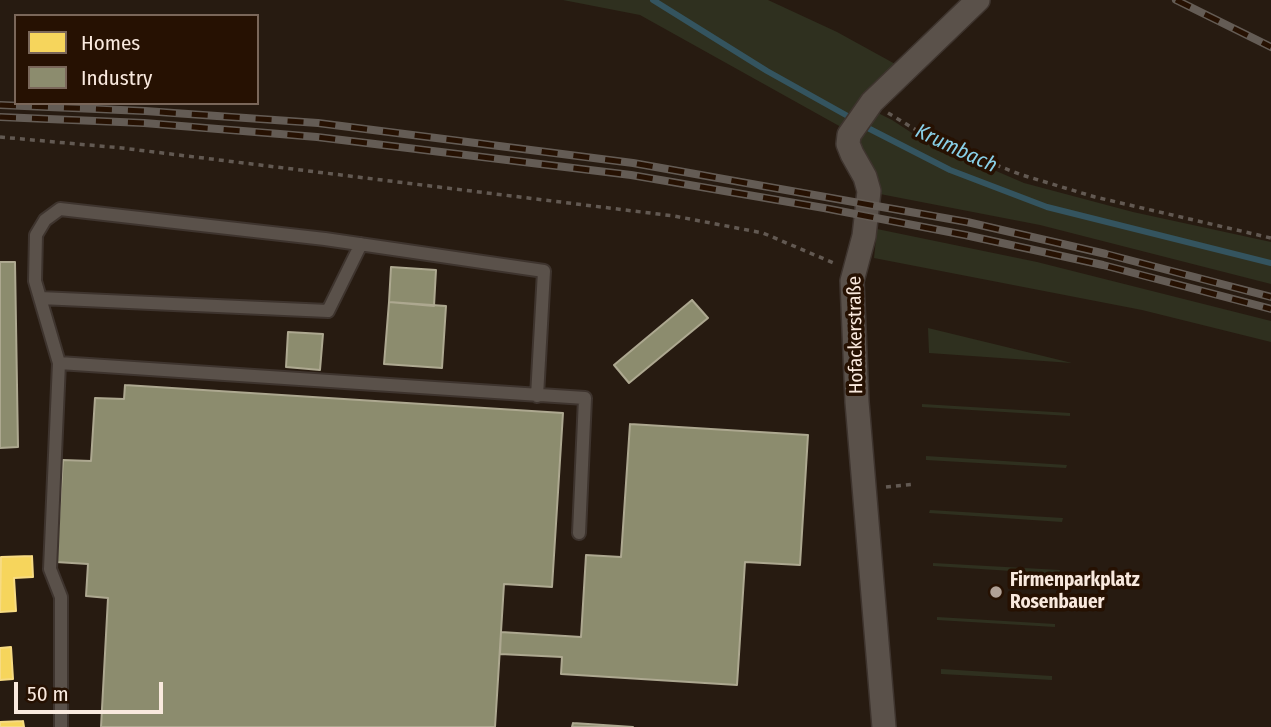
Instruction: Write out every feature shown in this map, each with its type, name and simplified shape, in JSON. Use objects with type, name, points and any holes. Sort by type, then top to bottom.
[{"type":"street","points":[[862,115],[978,0]]},
{"type":"street","name":"Hofackerstraße","points":[[862,115],[849,135],[848,144],[869,191],[864,236],[852,281],[857,402],[884,727]]},
{"type":"lane","points":[[61,727],[61,597],[50,569],[59,363],[35,281],[36,235],[45,220],[60,209],[360,244],[544,271],[537,396]]},
{"type":"lane","points":[[40,298],[328,312],[360,244]]},
{"type":"lane","points":[[59,363],[585,398],[579,533]]},
{"type":"path","points":[[862,115],[1022,175],[1095,197],[1271,238]]},
{"type":"path","points":[[0,137],[122,148],[674,216],[764,233],[854,271]]},
{"type":"green space","points":[[563,0],[768,0],[837,32],[897,65],[841,127],[640,15]]},
{"type":"green space","points":[[872,110],[935,148],[952,152],[1024,183],[1133,212],[1271,242],[1271,284],[1040,225],[880,194],[861,153],[857,134]]},
{"type":"green space","points":[[877,229],[1037,262],[1271,321],[1271,342],[1142,310],[874,258]]},
{"type":"green space","points":[[928,328],[1072,363],[929,353]]},
{"type":"green space","points":[[922,404],[1070,413],[1070,416],[922,407]]},
{"type":"green space","points":[[926,456],[1067,465],[1066,468],[926,460]]},
{"type":"green space","points":[[930,510],[1063,518],[1062,522],[929,513]]},
{"type":"green space","points":[[933,563],[1060,570],[1059,574],[933,566]]},
{"type":"green space","points":[[937,617],[1055,624],[1055,627],[937,620]]},
{"type":"green space","points":[[941,669],[1052,676],[1052,680],[941,674]]},
{"type":"building: Homes","points":[[32,556],[33,577],[14,578],[16,611],[0,612],[1,557]]},
{"type":"building: Homes","points":[[11,647],[13,679],[0,680],[0,648]]},
{"type":"building: Homes","points":[[23,721],[24,727],[0,727],[0,722]]},
{"type":"building: Industry","points":[[0,262],[15,262],[18,447],[0,448]]},
{"type":"building: Industry","points":[[391,267],[436,270],[434,306],[389,302]]},
{"type":"building: Industry","points":[[692,300],[708,318],[629,383],[614,365]]},
{"type":"building: Industry","points":[[389,302],[446,306],[442,368],[384,364]]},
{"type":"building: Industry","points":[[288,332],[323,334],[320,370],[286,367]]},
{"type":"building: Industry","points":[[125,385],[563,413],[552,587],[504,584],[495,727],[101,727],[108,598],[86,596],[88,564],[56,562],[63,460],[91,461],[95,398],[124,399]]},
{"type":"building: Industry","points":[[630,424],[808,435],[800,565],[745,562],[737,685],[561,674],[562,657],[500,654],[501,632],[581,637],[586,555],[621,557]]},
{"type":"building: Industry","points":[[573,723],[633,727],[572,727]]},
{"type":"waterway","name":"Krumbach","points":[[653,0],[767,71],[853,119]]},
{"type":"waterway","name":"Krumbach","points":[[862,125],[950,170],[1047,207],[1271,263]]},
{"type":"railway","points":[[1176,0],[1271,47]]},
{"type":"railway","points":[[0,105],[145,111],[318,123],[633,163],[967,222],[1106,254],[1271,297]]},
{"type":"railway","points":[[0,117],[144,123],[317,137],[631,175],[965,235],[1103,265],[1271,309]]},
{"type":"place","name":"Firmenparkplatz Rosenbauer","points":[[996,592]]}]
